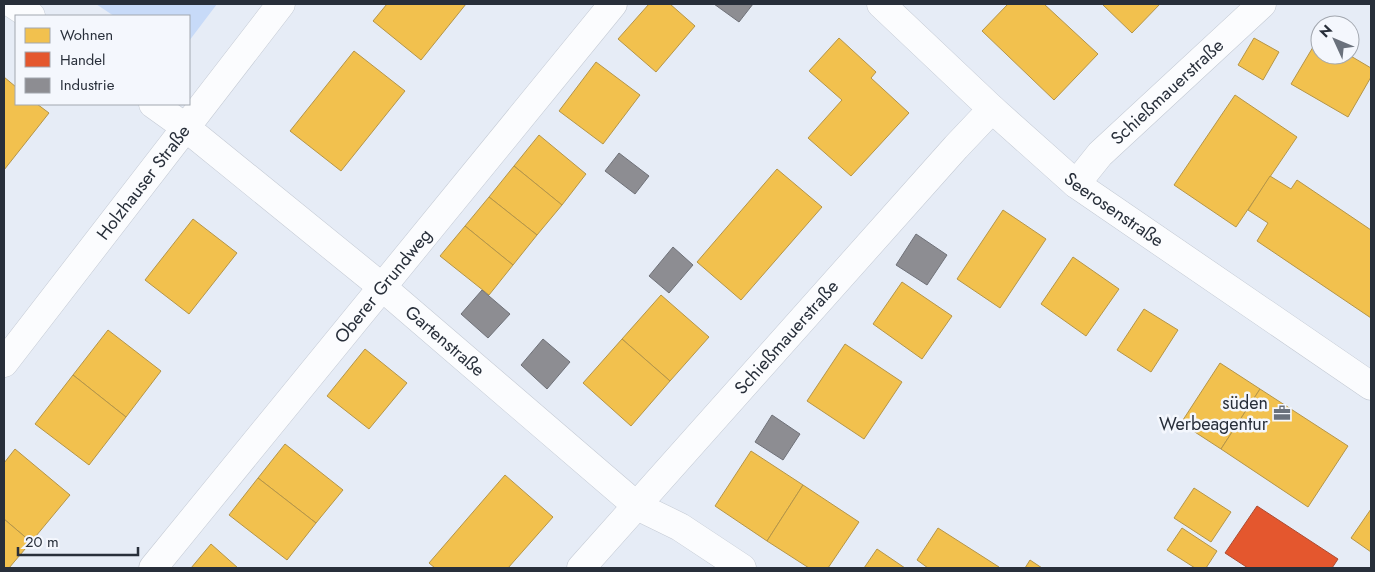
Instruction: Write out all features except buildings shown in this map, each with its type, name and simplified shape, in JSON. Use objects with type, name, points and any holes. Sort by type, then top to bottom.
[{"type":"street","points":[[14,4],[30,15]]},
{"type":"street","name":"Holzhauser Straße","points":[[4,363],[281,4]]},
{"type":"street","name":"Oberer Grundweg","points":[[153,568],[613,4]]},
{"type":"street","name":"Seerosenstraße","points":[[881,4],[992,109],[1076,184],[1371,386]]},
{"type":"street","name":"Schießmauerstraße","points":[[1076,184],[1100,154],[1262,4]]},
{"type":"street","name":"Gartenstraße","points":[[154,105],[185,127],[382,287],[637,506],[680,527],[742,568]]},
{"type":"street","name":"Schießmauerstraße","points":[[581,568],[992,109]]},
{"type":"shaded area","points":[[96,4],[217,4],[190,40],[190,15],[112,15]]},
{"type":"place","name":"süden Werbeagentur","points":[[1282,413]]}]
